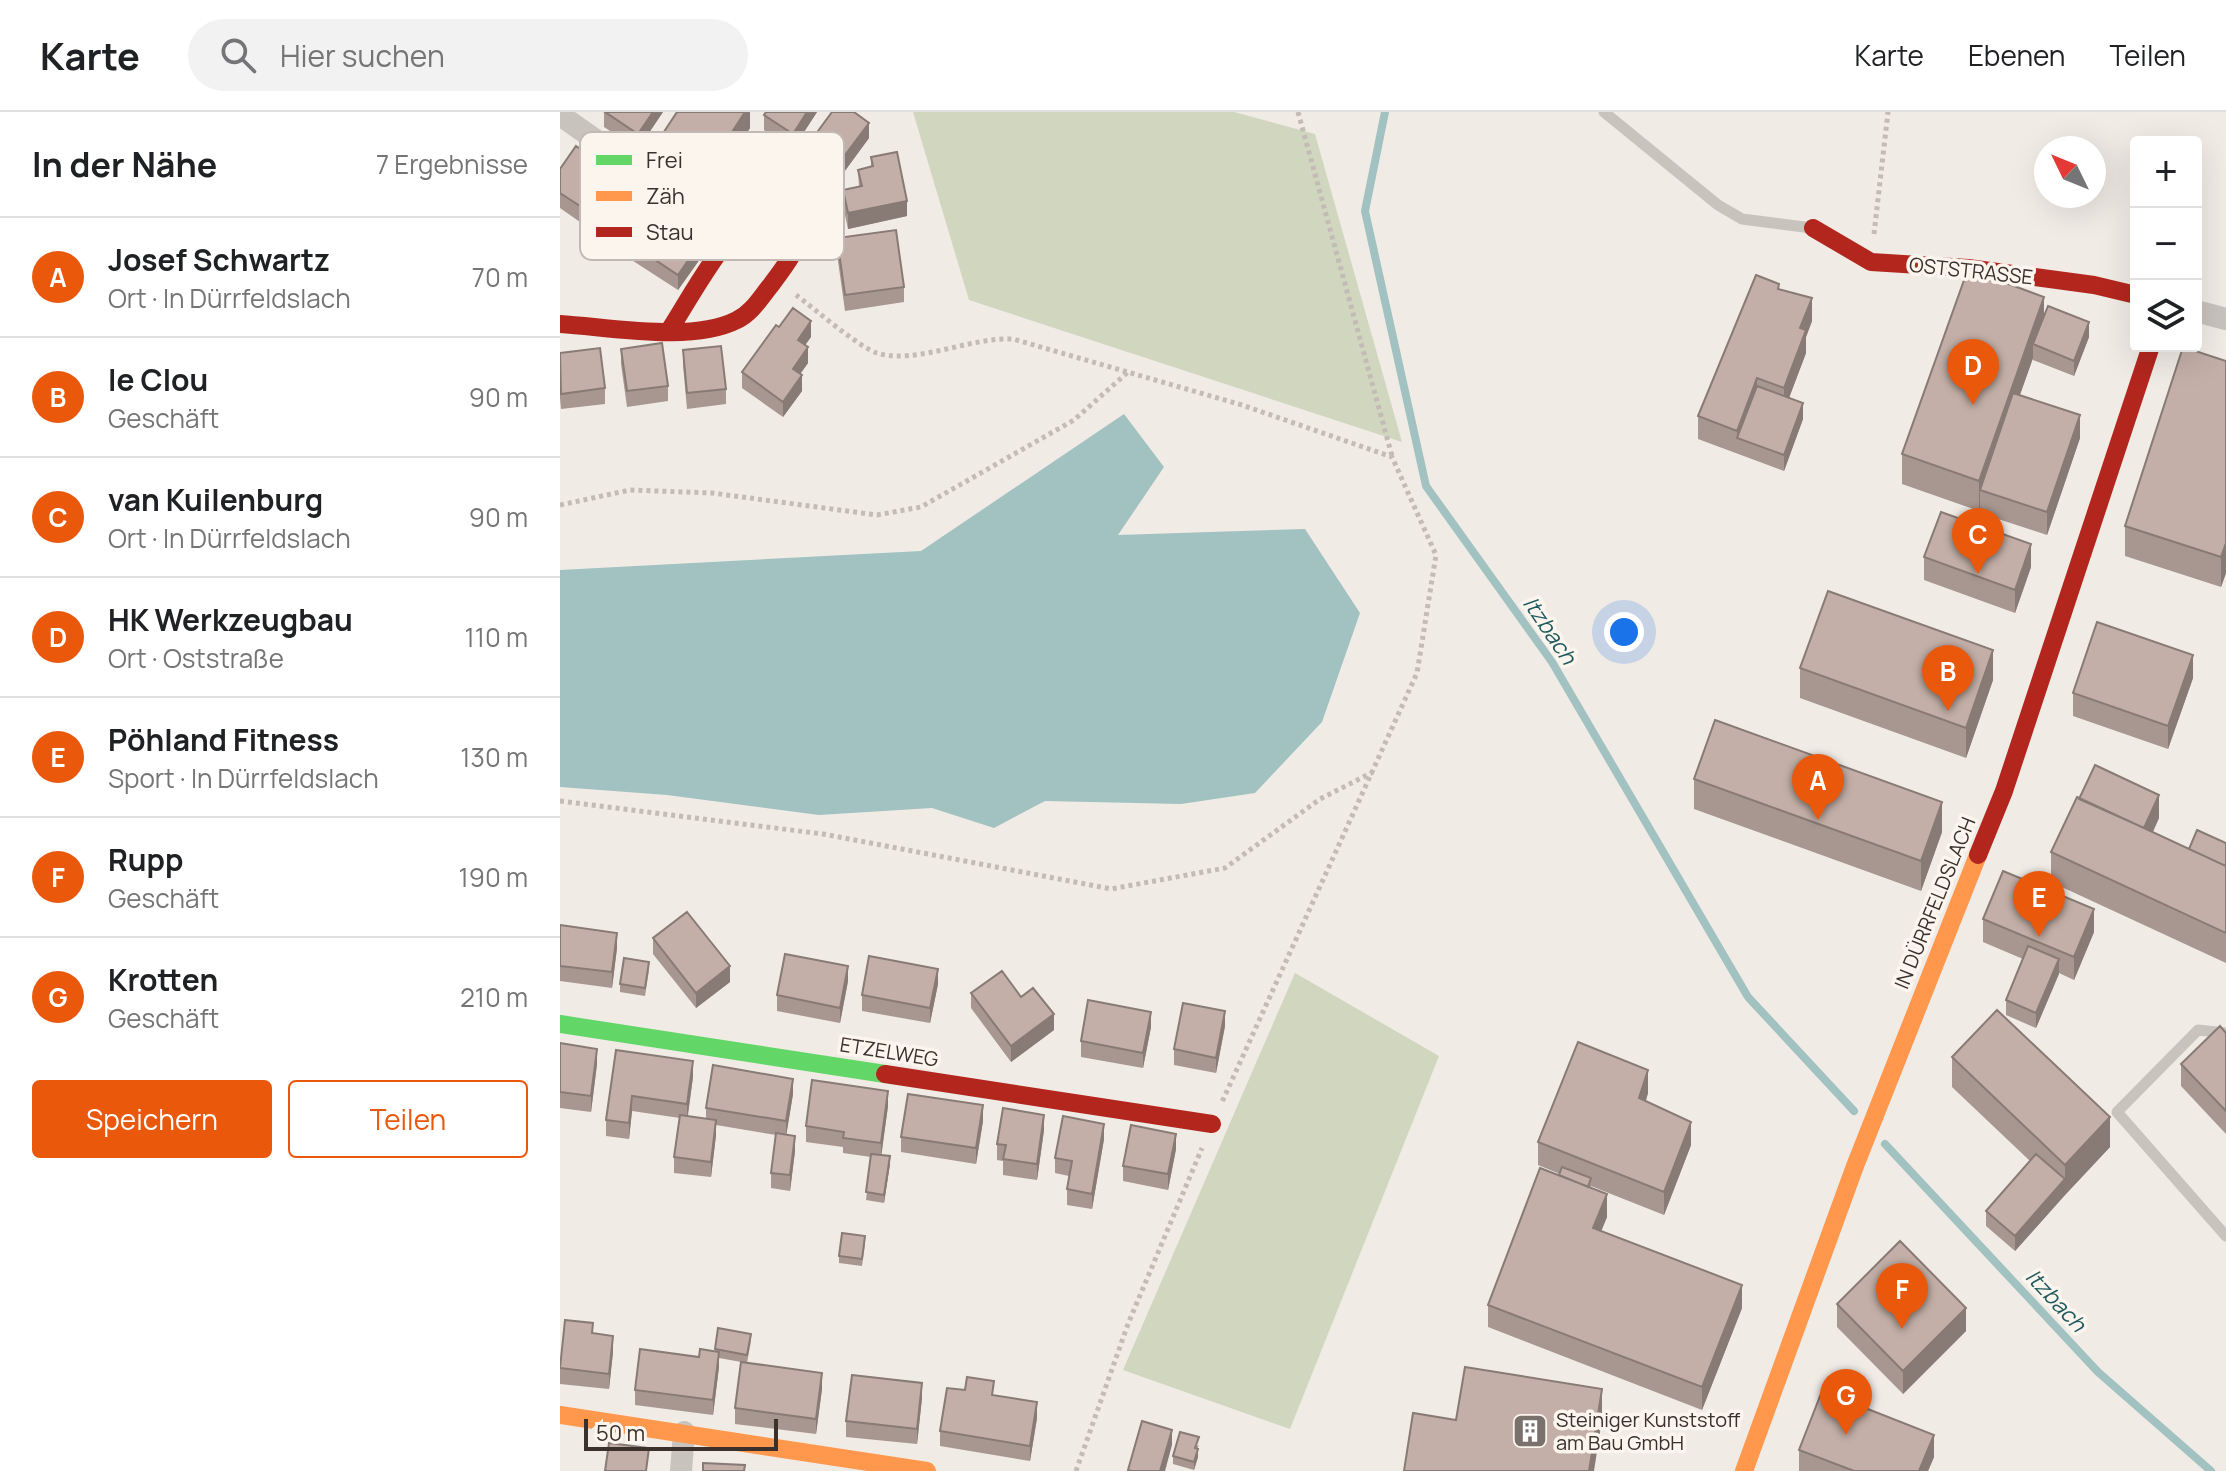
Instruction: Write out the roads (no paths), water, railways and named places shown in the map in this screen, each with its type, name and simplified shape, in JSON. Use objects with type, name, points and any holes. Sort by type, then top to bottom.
[{"type":"street","points":[[560,115],[584,132]]},
{"type":"street","name":"OSTSTRASSE","points":[[1813,228],[1871,262],[1968,268],[2094,285],[2130,294]]},
{"type":"street","points":[[670,329],[718,260]]},
{"type":"street","points":[[560,324],[634,331],[734,323],[749,312],[789,260]]},
{"type":"street","points":[[2202,313],[2226,319]]},
{"type":"street","name":"IN DÜRRFELDSLACH","points":[[1744,1471],[1855,1166],[2004,791],[2149,352]]},
{"type":"street","name":"ETZELWEG","points":[[560,1024],[1212,1124]]},
{"type":"street","points":[[560,1415],[927,1471]]},
{"type":"street","points":[[681,1471],[684,1432]]},
{"type":"lane","points":[[1604,112],[1718,205],[1742,219],[1813,228]]},
{"type":"lane","points":[[2226,1033],[2198,1030],[2117,1112],[2226,1236]]},
{"type":"water","points":[[1124,414],[1164,467],[1118,535],[1305,529],[1360,613],[1322,722],[1255,793],[1181,804],[1045,801],[994,828],[932,808],[819,815],[667,795],[560,787],[560,570],[921,551]]},
{"type":"waterway","name":"Itzbach","points":[[1385,112],[1365,211],[1426,486],[1552,662],[1748,997],[1854,1111]]},
{"type":"waterway","name":"Itzbach","points":[[1885,1144],[2098,1372],[2211,1471]]},
{"type":"place","name":"HK Werkzeugbau","points":[[1973,405]]},
{"type":"place","name":"van Kuilenburg","points":[[1978,574]]},
{"type":"place","name":"le Clou","points":[[1948,711]]},
{"type":"place","name":"Josef Schwartz","points":[[1818,820]]},
{"type":"place","name":"Pöhland Fitness","points":[[2039,937]]},
{"type":"place","name":"Rupp","points":[[1902,1329]]},
{"type":"place","name":"Steiniger Kunststoff am Bau GmbH","points":[[1530,1431]]},
{"type":"place","name":"Krotten","points":[[1846,1435]]}]
